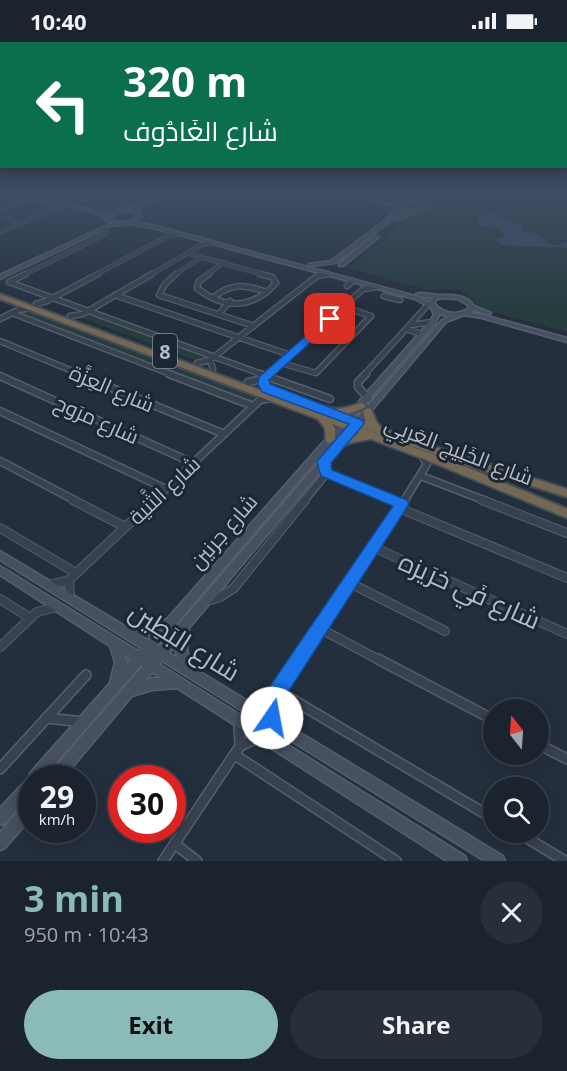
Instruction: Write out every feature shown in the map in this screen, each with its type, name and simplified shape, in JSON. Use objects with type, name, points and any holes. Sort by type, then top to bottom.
[{"type":"highway","name":"شارع الخَلِيج العَربِي","points":[[0,290],[42,304],[264,395],[375,433],[567,493]]},
{"type":"highway","name":"شارع الخَلِيج العَربِي","points":[[0,296],[17,309],[42,304],[70,316],[85,316],[197,363],[212,362],[248,382],[264,395]]},
{"type":"highway","points":[[364,408],[375,433],[335,442],[326,415],[364,408]]},
{"type":"highway","name":"شارع الخَلِيج العَربِي","points":[[375,433],[567,514]]},
{"type":"highway","points":[[443,462],[567,507]]},
{"type":"main road","points":[[0,275],[85,233]]},
{"type":"main road","points":[[0,275],[14,271],[94,233]]},
{"type":"main road","points":[[172,233],[376,287],[388,294],[417,298],[437,315],[433,321]]},
{"type":"main road","points":[[194,233],[359,283],[421,295],[458,297],[468,301],[472,307],[567,334]]},
{"type":"main road","points":[[314,271],[333,262],[371,233]]},
{"type":"main road","points":[[333,262],[334,266],[341,265],[380,233]]},
{"type":"main road","points":[[341,265],[344,272],[359,283]]},
{"type":"main road","points":[[431,308],[432,301],[439,297]]},
{"type":"main road","points":[[466,314],[472,307]]},
{"type":"main road","points":[[431,308],[456,316],[466,314],[482,316],[567,340]]},
{"type":"main road","name":"شارع جرنين","points":[[46,765],[364,408],[444,321],[456,316]]},
{"type":"main road","name":"شارع جرنين","points":[[364,408],[368,398],[433,321]]},
{"type":"main road","name":"شارع جرنين","points":[[66,765],[325,468],[335,442]]},
{"type":"main road","name":"شارع البَطِين","points":[[0,555],[498,861]]},
{"type":"main road","name":"شارع البَطِين","points":[[0,570],[460,861]]},
{"type":"main road","points":[[123,630],[149,630],[172,622]]},
{"type":"main road","points":[[184,628],[181,650],[187,670]]},
{"type":"main road","points":[[115,643],[121,662],[115,687]]},
{"type":"main road","points":[[128,694],[152,684],[178,683]]},
{"type":"main road","points":[[0,818],[18,798]]},
{"type":"main road","points":[[0,843],[18,822]]},
{"type":"street","points":[[106,233],[9,282],[42,304],[85,316],[212,362],[330,399]]},
{"type":"street","points":[[42,304],[170,233]]},
{"type":"street","points":[[85,316],[203,242]]},
{"type":"street","points":[[187,253],[272,277],[276,283],[267,292],[250,302],[230,301],[202,293],[197,285],[204,276],[222,263]]},
{"type":"street","points":[[202,257],[181,270],[160,289],[159,294],[254,326]]},
{"type":"street","points":[[14,271],[27,272]]},
{"type":"street","points":[[212,362],[314,271]]},
{"type":"street","points":[[347,286],[359,283]]},
{"type":"street","points":[[248,382],[265,378],[344,307],[359,283]]},
{"type":"street","points":[[214,297],[223,288],[233,284],[267,292]]},
{"type":"street","points":[[388,294],[400,300]]},
{"type":"street","points":[[116,295],[290,355]]},
{"type":"street","points":[[219,314],[230,301]]},
{"type":"street","points":[[281,363],[316,373],[371,316],[344,307]]},
{"type":"street","points":[[368,398],[358,387],[358,382],[410,325],[431,308]]},
{"type":"street","points":[[0,319],[17,309]]},
{"type":"street","name":"شارع الخَلِيج العَربِي","points":[[17,309],[254,406]]},
{"type":"street","points":[[410,325],[433,321]]},
{"type":"street","points":[[410,325],[422,334]]},
{"type":"street","name":"شارع العِزَّة","points":[[0,341],[224,435]]},
{"type":"street","name":"شارع مرَوح","points":[[0,376],[193,463]]},
{"type":"street","points":[[264,395],[265,378]]},
{"type":"street","name":"شارع الثَّنية","points":[[69,580],[264,395]]},
{"type":"street","points":[[0,411],[166,489]]},
{"type":"street","points":[[274,724],[271,712],[276,694],[421,476],[427,464],[421,454]]},
{"type":"street","points":[[0,461],[125,527]]},
{"type":"street","points":[[325,468],[401,506],[567,578]]},
{"type":"street","points":[[421,476],[567,533]]},
{"type":"street","points":[[0,528],[76,573]]},
{"type":"street","name":"شارع فَي خرَيزه","points":[[373,547],[567,634]]},
{"type":"street","points":[[50,585],[69,580],[70,598]]},
{"type":"street","points":[[350,583],[445,631]]},
{"type":"street","points":[[37,612],[39,595]]},
{"type":"street","points":[[0,599],[30,618]]},
{"type":"street","points":[[0,646],[37,612],[58,607]]},
{"type":"street","points":[[319,628],[483,714]]},
{"type":"street","points":[[0,769],[86,675]]},
{"type":"street","points":[[248,708],[262,704],[276,694]]},
{"type":"street","points":[[276,694],[483,813]]},
{"type":"street","points":[[46,718],[84,722]]},
{"type":"street","points":[[238,722],[238,750]]},
{"type":"street","points":[[164,861],[238,750],[261,736]]},
{"type":"street","points":[[238,750],[396,861]]},
{"type":"street","points":[[549,750],[567,759]]},
{"type":"street","points":[[535,843],[565,861]]},
{"type":"street","points":[[175,844],[197,861]]},
{"type":"green space","points":[[392,233],[567,233],[567,332],[488,311],[468,299],[467,293],[452,289],[424,289],[348,268]]},
{"type":"green space","points":[[27,309],[252,395],[254,400],[251,402],[18,315]]},
{"type":"green space","points":[[88,314],[207,356],[208,359],[197,361],[83,317]]},
{"type":"water","points":[[504,233],[533,233],[551,244],[567,242],[567,248],[502,245],[496,240],[505,236]]},
{"type":"route","points":[[272,718],[274,696],[402,504],[326,473],[324,462],[358,423],[266,389],[264,384],[263,379],[330,319]]}]
